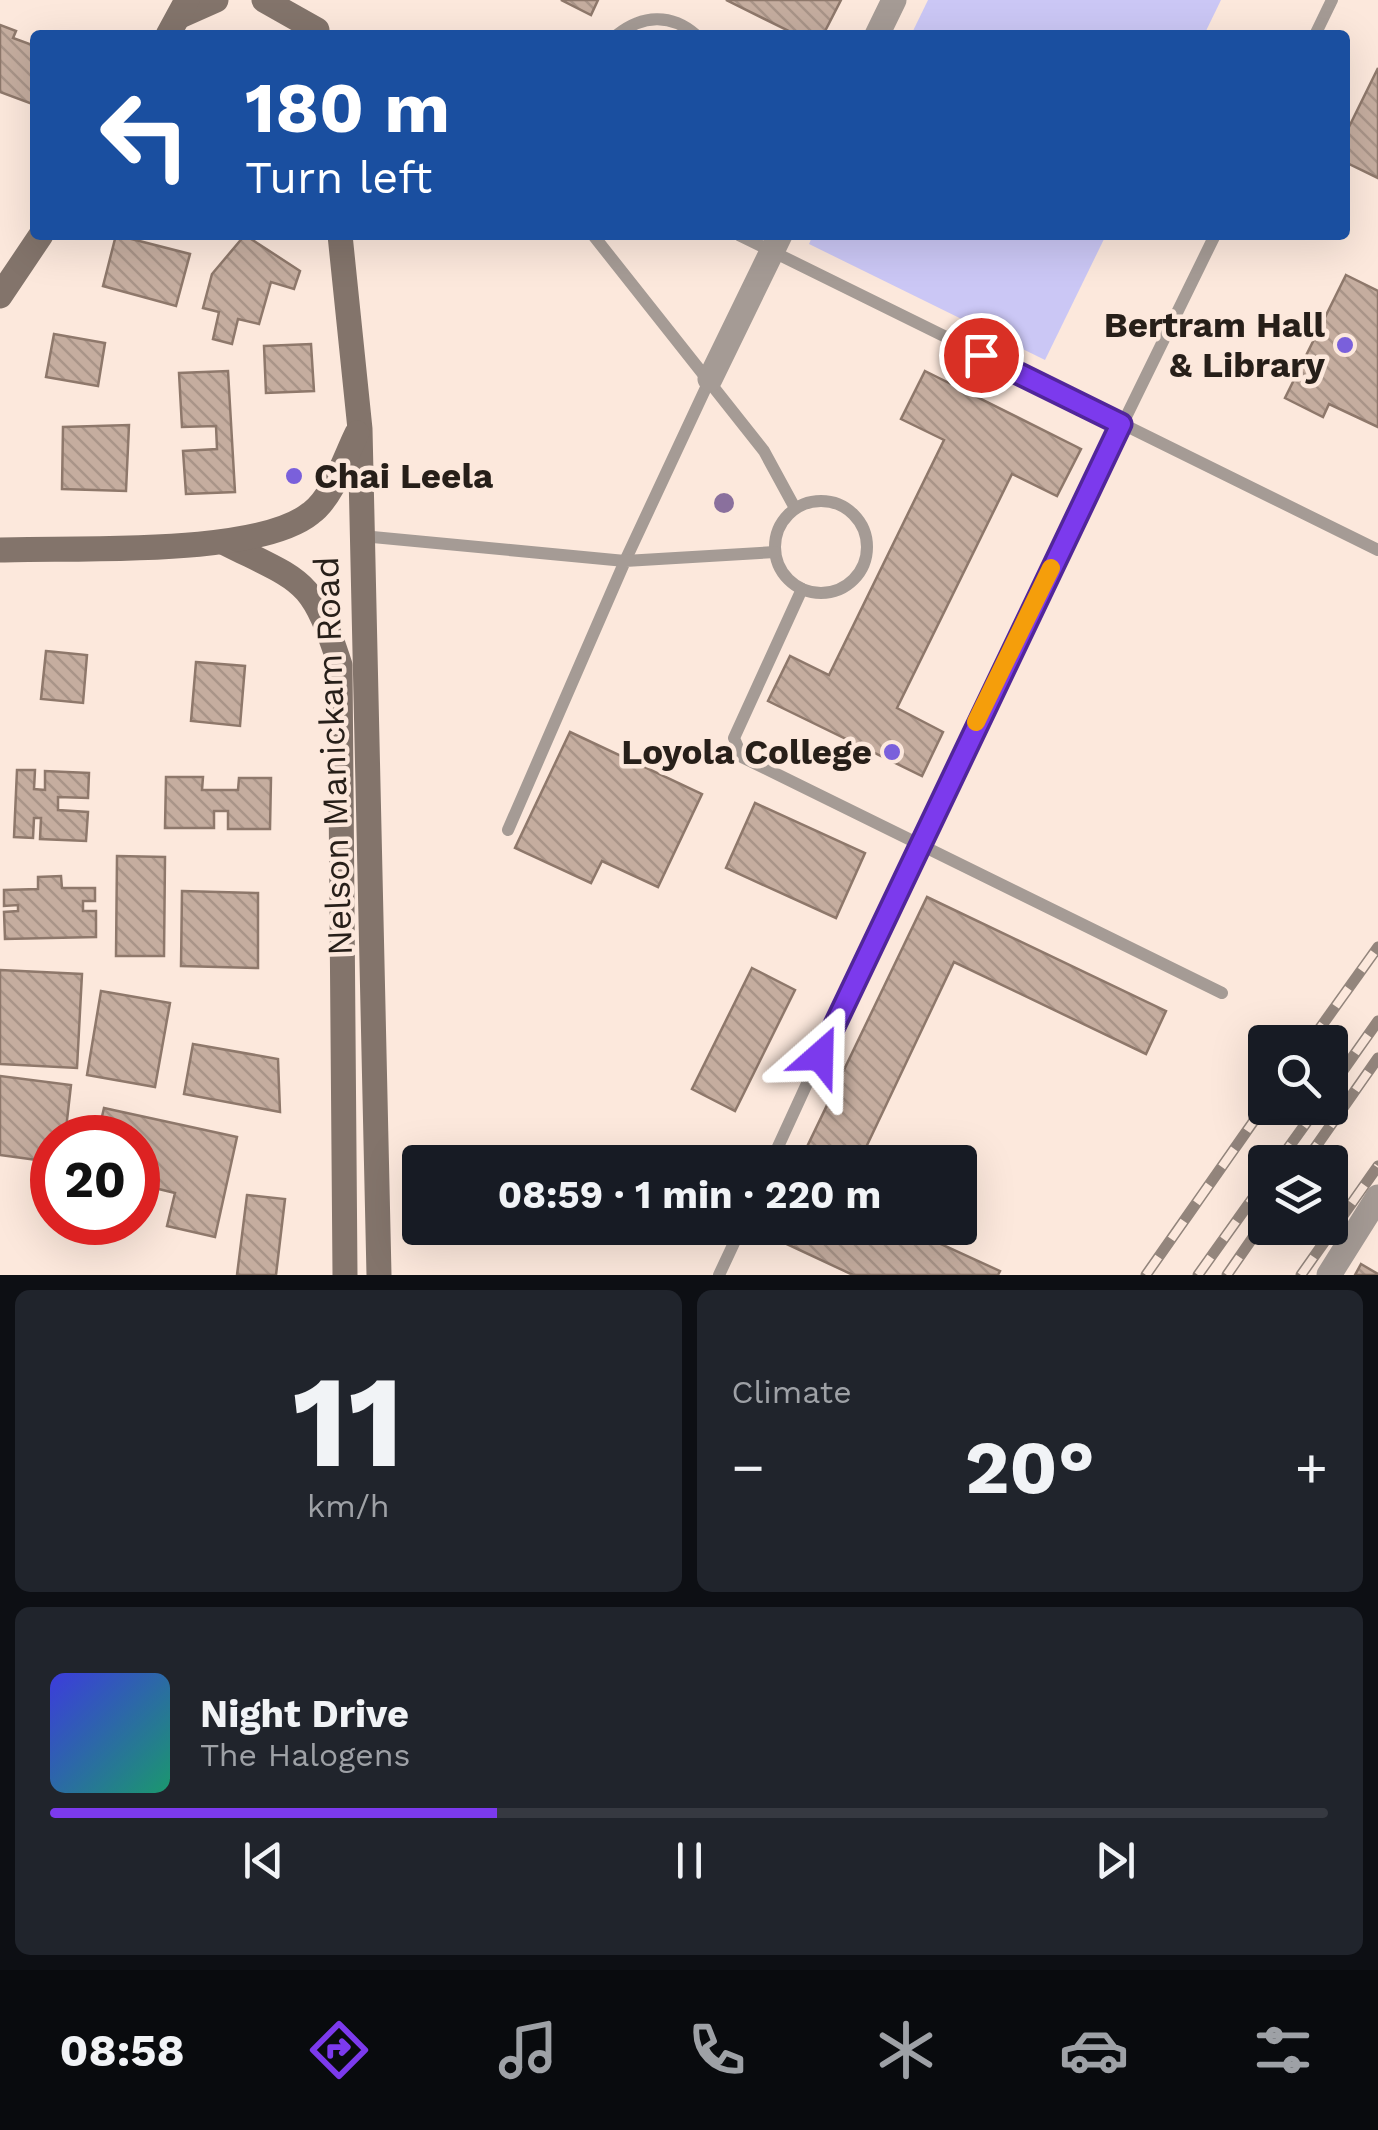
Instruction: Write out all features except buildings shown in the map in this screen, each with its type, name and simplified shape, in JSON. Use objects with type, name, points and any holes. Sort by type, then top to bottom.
[{"type":"main road","points":[[178,17],[216,0]]},
{"type":"main road","points":[[264,0],[312,30]]},
{"type":"main road","points":[[315,0],[317,30]]},
{"type":"main road","points":[[0,296],[38,240]]},
{"type":"main road","name":"Nelson Manickam Road","points":[[341,240],[360,429],[378,1275]]},
{"type":"main road","points":[[0,550],[224,542],[294,526],[316,510],[360,429]]},
{"type":"main road","name":"Nelson Manickam Road","points":[[224,542],[305,583],[324,616],[340,665],[346,1275]]},
{"type":"street","points":[[879,30],[894,0]]},
{"type":"street","points":[[710,379],[776,243]]},
{"type":"street","points":[[1330,1275],[1378,1197]]},
{"type":"lane","points":[[1317,30],[1332,0]]},
{"type":"lane","points":[[627,30],[650,19],[669,19],[688,30]]},
{"type":"lane","points":[[596,240],[764,451],[795,508]]},
{"type":"lane","points":[[779,1145],[918,844],[1213,240]]},
{"type":"lane","points":[[776,243],[1121,424],[1378,550]]},
{"type":"lane","points":[[508,830],[625,561],[710,379]]},
{"type":"lane","points":[[823,501],[838,504],[860,523],[867,550],[864,565],[844,587],[831,592],[802,589],[780,567],[775,552],[776,535],[795,508],[823,501]]},
{"type":"lane","points":[[362,536],[625,561],[775,552]]},
{"type":"lane","points":[[802,589],[734,738],[742,757],[1222,993]]},
{"type":"lane","points":[[719,1275],[733,1245]]},
{"type":"shaded area","points":[[928,0],[1221,0],[1206,30],[913,30]]},
{"type":"shaded area","points":[[811,240],[1104,240],[1045,360],[809,244]]},
{"type":"railway","points":[[1322,1025],[1378,947]]},
{"type":"railway","points":[[1348,1064],[1378,1021]]},
{"type":"railway","points":[[1317,1145],[1378,1058]]},
{"type":"railway","points":[[1146,1275],[1251,1125]]},
{"type":"railway","points":[[1290,1145],[1305,1125]]},
{"type":"railway","points":[[1301,1275],[1378,1166]]},
{"type":"railway","points":[[1198,1275],[1248,1205]]},
{"type":"railway","points":[[1227,1275],[1248,1245]]},
{"type":"slow traffic","points":[[976,722],[1051,568]]},
{"type":"place","name":"Bertram Hall & Library","points":[[1345,345]]},
{"type":"place","name":"Chai Leela","points":[[294,476]]},
{"type":"place","name":"Loyola College","points":[[892,752]]},
{"type":"route","points":[[820,1056],[1121,424],[981,355]]}]
